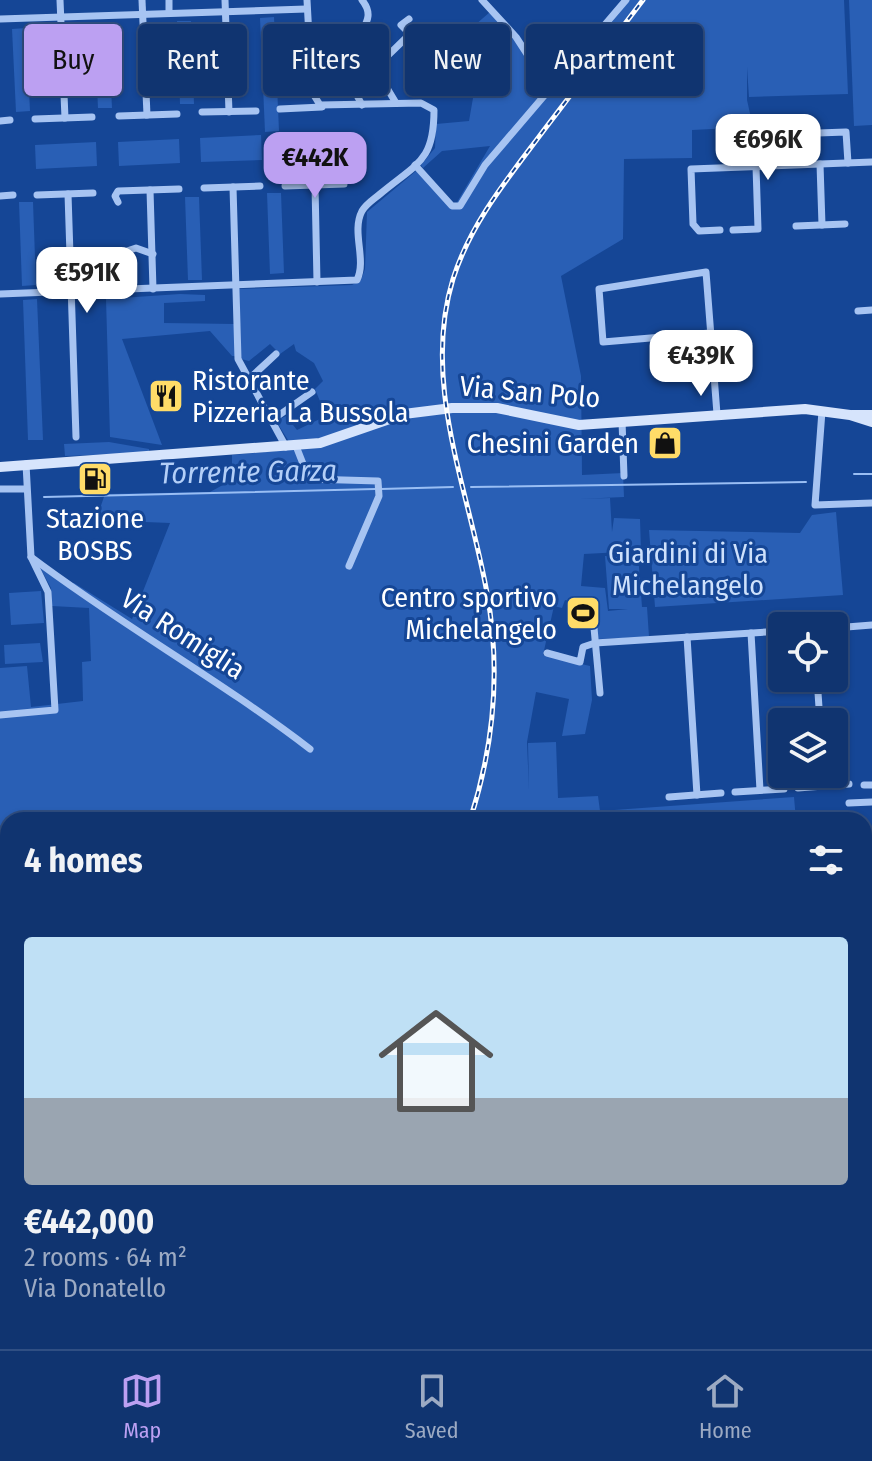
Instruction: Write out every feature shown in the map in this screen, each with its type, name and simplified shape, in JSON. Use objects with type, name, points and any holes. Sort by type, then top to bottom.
[{"type":"main road","name":"Via San Polo","points":[[0,467],[337,440],[404,414],[452,408],[497,408],[563,424],[717,414],[822,411],[872,415]]},
{"type":"main road","name":"Via San Polo","points":[[850,415],[872,422]]},
{"type":"street","points":[[60,0],[65,118]]},
{"type":"street","points":[[142,0],[147,115]]},
{"type":"street","points":[[169,0],[169,13]]},
{"type":"street","points":[[225,0],[229,112]]},
{"type":"street","points":[[362,0],[367,6],[369,24]]},
{"type":"street","points":[[482,0],[526,52]]},
{"type":"street","points":[[606,24],[626,0]]},
{"type":"street","points":[[0,19],[225,11],[307,4],[312,92],[324,107]]},
{"type":"street","points":[[389,52],[410,34],[401,25],[409,19]]},
{"type":"street","points":[[389,90],[396,103]]},
{"type":"street","points":[[357,96],[362,105]]},
{"type":"street","points":[[415,165],[452,206],[460,206],[485,165],[547,96]]},
{"type":"street","points":[[0,294],[357,280],[361,272],[359,226],[363,209],[427,155],[433,140],[434,110],[421,103],[280,109]]},
{"type":"street","points":[[202,112],[256,111]]},
{"type":"street","points":[[119,116],[177,114]]},
{"type":"street","points":[[35,119],[92,117]]},
{"type":"street","points":[[0,121],[10,120]]},
{"type":"street","points":[[733,230],[758,229],[762,135],[846,132],[848,163]]},
{"type":"street","points":[[720,230],[699,231],[693,224],[691,169],[872,162]]},
{"type":"street","points":[[820,164],[822,225]]},
{"type":"street","points":[[285,186],[344,184]]},
{"type":"street","points":[[315,185],[317,282]]},
{"type":"street","points":[[204,188],[260,186]]},
{"type":"street","points":[[233,187],[238,359],[309,479],[378,481],[379,496],[349,566]]},
{"type":"street","points":[[118,202],[115,196],[118,191],[179,189]]},
{"type":"street","points":[[150,190],[153,289]]},
{"type":"street","points":[[37,195],[93,193]]},
{"type":"street","points":[[68,194],[76,437]]},
{"type":"street","points":[[0,196],[13,195]]},
{"type":"street","points":[[796,226],[845,224]]},
{"type":"street","points":[[121,253],[131,248],[153,254]]},
{"type":"street","points":[[710,333],[603,342],[599,289],[706,272],[717,414]]},
{"type":"street","points":[[858,311],[872,310]]},
{"type":"street","points":[[249,379],[276,354]]},
{"type":"street","points":[[272,420],[312,392]]},
{"type":"street","points":[[822,411],[812,499],[815,505],[872,503]]},
{"type":"street","name":"Via San Polo","points":[[622,421],[624,476]]},
{"type":"street","points":[[0,715],[55,710],[48,592],[31,557],[26,464]]},
{"type":"street","points":[[0,489],[26,489]]},
{"type":"street","name":"Via Romiglia","points":[[31,557],[86,598],[258,709],[310,749]]},
{"type":"street","points":[[580,600],[592,606],[600,693]]},
{"type":"street","points":[[848,627],[872,625]]},
{"type":"street","points":[[547,653],[580,662],[583,647],[595,643],[768,632]]},
{"type":"street","points":[[751,633],[760,790]]},
{"type":"street","points":[[687,637],[697,795]]},
{"type":"street","points":[[735,792],[784,789]]},
{"type":"street","points":[[669,797],[721,793]]},
{"type":"street","points":[[849,803],[872,802]]},
{"type":"green space","points":[[630,0],[844,0],[848,94],[749,97],[747,67],[747,100],[753,127],[692,130],[692,158],[624,159],[623,239],[561,276],[581,376],[582,475],[623,473],[624,497],[579,499],[610,498],[612,532],[614,518],[640,519],[641,551],[584,554],[581,586],[605,588],[608,611],[628,609],[609,609],[605,556],[638,554],[642,607],[647,607],[649,637],[597,639],[594,608],[565,600],[562,608],[554,606],[543,655],[590,666],[592,700],[585,734],[562,736],[569,699],[536,692],[527,742],[529,790],[528,743],[556,742],[558,798],[598,796],[600,811],[794,797],[795,812],[0,812],[0,668],[27,666],[31,707],[83,701],[82,662],[91,661],[89,608],[52,606],[51,588],[37,562],[67,584],[74,583],[132,619],[170,523],[96,520],[105,494],[210,492],[232,480],[232,455],[288,450],[288,440],[276,421],[286,416],[297,430],[326,416],[315,389],[323,381],[314,363],[296,351],[294,344],[280,354],[270,344],[249,361],[241,359],[239,289],[352,285],[361,280],[365,269],[367,212],[416,171],[453,209],[490,146],[442,151],[423,168],[421,165],[435,148],[436,124],[469,121],[472,96],[510,96],[510,32],[526,54],[526,96],[703,96],[703,24],[610,24]]},
{"type":"green space","points":[[849,0],[872,0],[872,125],[854,126]]},
{"type":"green space","points":[[490,12],[502,24],[476,24]]},
{"type":"green space","points":[[274,17],[274,24],[263,24],[263,86],[260,18]]},
{"type":"green space","points":[[177,21],[191,21],[191,24],[177,24]]},
{"type":"green space","points":[[24,28],[24,96],[29,96],[30,111],[16,112],[12,29]]},
{"type":"green space","points":[[97,96],[111,96],[112,108],[98,108]]},
{"type":"green space","points":[[180,96],[194,96],[194,104],[180,104]]},
{"type":"green space","points":[[263,96],[277,96],[279,131],[265,132]]},
{"type":"green space","points":[[343,133],[344,156],[283,160],[282,136]]},
{"type":"green space","points":[[261,135],[262,160],[201,162],[200,138]]},
{"type":"green space","points":[[179,139],[180,163],[119,166],[118,142]]},
{"type":"green space","points":[[96,142],[97,166],[36,169],[35,145]]},
{"type":"green space","points":[[267,193],[281,193],[284,273],[270,274]]},
{"type":"green space","points":[[185,197],[199,197],[202,280],[188,280]]},
{"type":"green space","points":[[19,202],[33,202],[36,285],[22,286]]},
{"type":"green space","points":[[205,295],[205,301],[164,303],[164,323],[235,324],[236,356],[232,356],[210,331],[122,339],[162,445],[110,437],[106,299]]},
{"type":"green space","points":[[37,299],[43,440],[28,440],[23,300]]},
{"type":"green space","points":[[109,442],[149,449],[149,453],[65,456],[64,444]]},
{"type":"green space","name":"Giardini di Via Michelangelo","points":[[836,512],[843,595],[655,607],[649,530],[800,533],[812,515]]},
{"type":"green space","points":[[41,591],[44,623],[11,625],[9,593]]},
{"type":"green space","points":[[40,643],[43,662],[5,664],[4,645]]},
{"type":"waterway","name":"Torrente Garza","points":[[854,474],[872,474]]},
{"type":"waterway","name":"Torrente Garza","points":[[471,487],[806,482]]},
{"type":"waterway","name":"Torrente Garza","points":[[381,489],[453,487]]},
{"type":"waterway","name":"Torrente Garza","points":[[44,497],[375,489]]},
{"type":"railway","points":[[472,812],[490,736],[494,651],[487,593],[451,437],[445,397],[442,358],[445,318],[453,279],[470,238],[492,201],[643,0]]},
{"type":"place","name":"Ristorante Pizzeria La Bussola","points":[[166,396]]},
{"type":"place","name":"Chesini Garden","points":[[665,443]]},
{"type":"place","name":"Stazione BOSBS","points":[[95,479]]},
{"type":"place","name":"Centro sportivo Michelangelo","points":[[583,613]]}]
